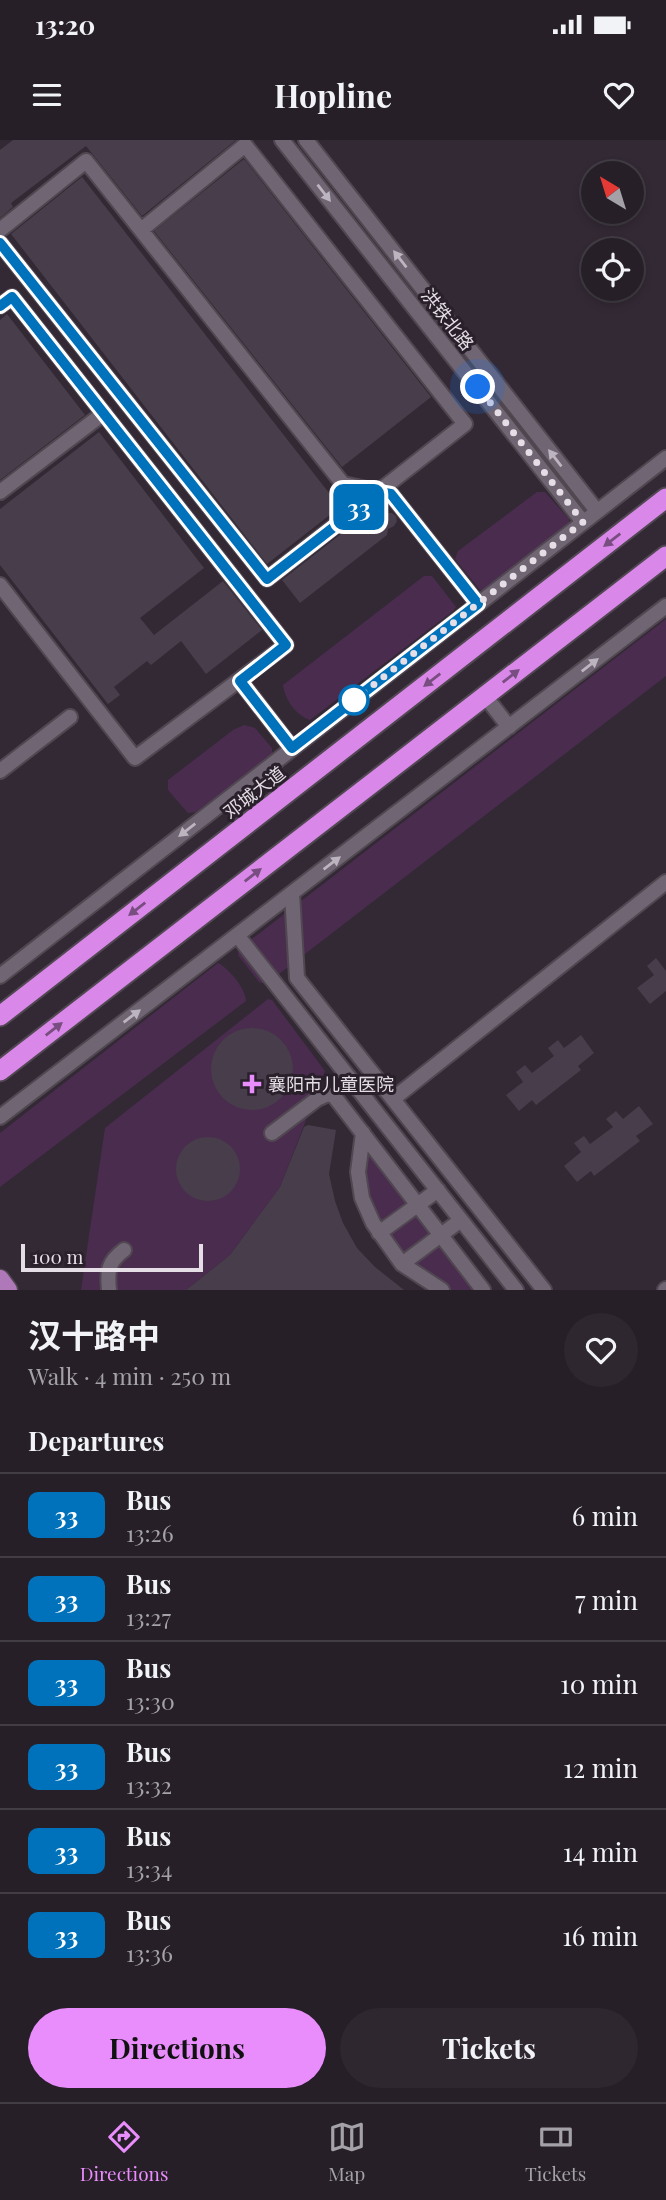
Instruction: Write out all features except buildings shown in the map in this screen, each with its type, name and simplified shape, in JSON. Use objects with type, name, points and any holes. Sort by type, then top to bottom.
[{"type":"highway","name":"邓城大道","points":[[0,1016],[666,498]]},
{"type":"highway","points":[[0,1070],[666,556]]},
{"type":"main road","points":[[0,1279],[8,1290]]},
{"type":"street","name":"洪铁北路","points":[[282,140],[583,522]]},
{"type":"street","name":"洪铁北路","points":[[306,140],[597,511]]},
{"type":"street","points":[[0,243],[267,579],[465,424],[245,145],[141,230]]},
{"type":"street","points":[[0,230],[86,161],[343,484],[391,494],[478,604]]},
{"type":"street","points":[[0,306],[12,297],[286,645],[135,758],[0,585]]},
{"type":"street","points":[[0,492],[104,413]]},
{"type":"street","points":[[0,976],[666,458]]},
{"type":"street","points":[[0,1117],[666,607]]},
{"type":"street","points":[[240,681],[292,748]]},
{"type":"street","points":[[485,696],[509,727]]},
{"type":"street","points":[[0,771],[70,718]]},
{"type":"street","points":[[393,1099],[666,882]]},
{"type":"street","points":[[292,893],[297,978],[544,1290]]},
{"type":"street","points":[[237,935],[516,1290]]},
{"type":"street","points":[[272,1133],[317,1099],[328,1094],[334,1096],[483,1290]]},
{"type":"street","points":[[363,1133],[358,1172],[362,1198],[379,1233],[402,1264],[442,1290]]},
{"type":"street","points":[[379,1233],[438,1190]]},
{"type":"street","points":[[402,1264],[461,1220]]},
{"type":"street","points":[[109,1290],[108,1267],[114,1257],[124,1250]]},
{"type":"shaded area","points":[[537,492],[545,492],[569,519],[569,526],[485,589],[480,590],[455,559],[458,551]]},
{"type":"shaded area","points":[[424,576],[432,576],[456,607],[453,611],[310,720],[296,711],[286,696],[283,685]]},
{"type":"shaded area","points":[[666,619],[666,676],[266,984],[259,982],[238,955],[239,949]]},
{"type":"shaded area","points":[[244,725],[255,728],[272,748],[272,756],[196,812],[188,813],[168,790],[168,780],[233,730]]},
{"type":"shaded area","points":[[218,963],[236,979],[246,1001],[0,1187],[0,1133]]},
{"type":"shaded area","points":[[268,999],[272,1000],[325,1071],[280,1187],[230,1255],[186,1290],[81,1290],[105,1128]]},
{"type":"shaded area","points":[[363,1133],[483,1290],[442,1290],[379,1233],[358,1172]]},
{"type":"bus line","name":"33","points":[[0,243],[267,579],[379,492],[391,494],[478,604],[292,748],[240,681],[286,645],[12,297],[0,306]]},
{"type":"place","name":"襄阳市儿童医院","points":[[252,1084]]},
{"type":"route","points":[[354,700],[583,522],[478,387]]}]
